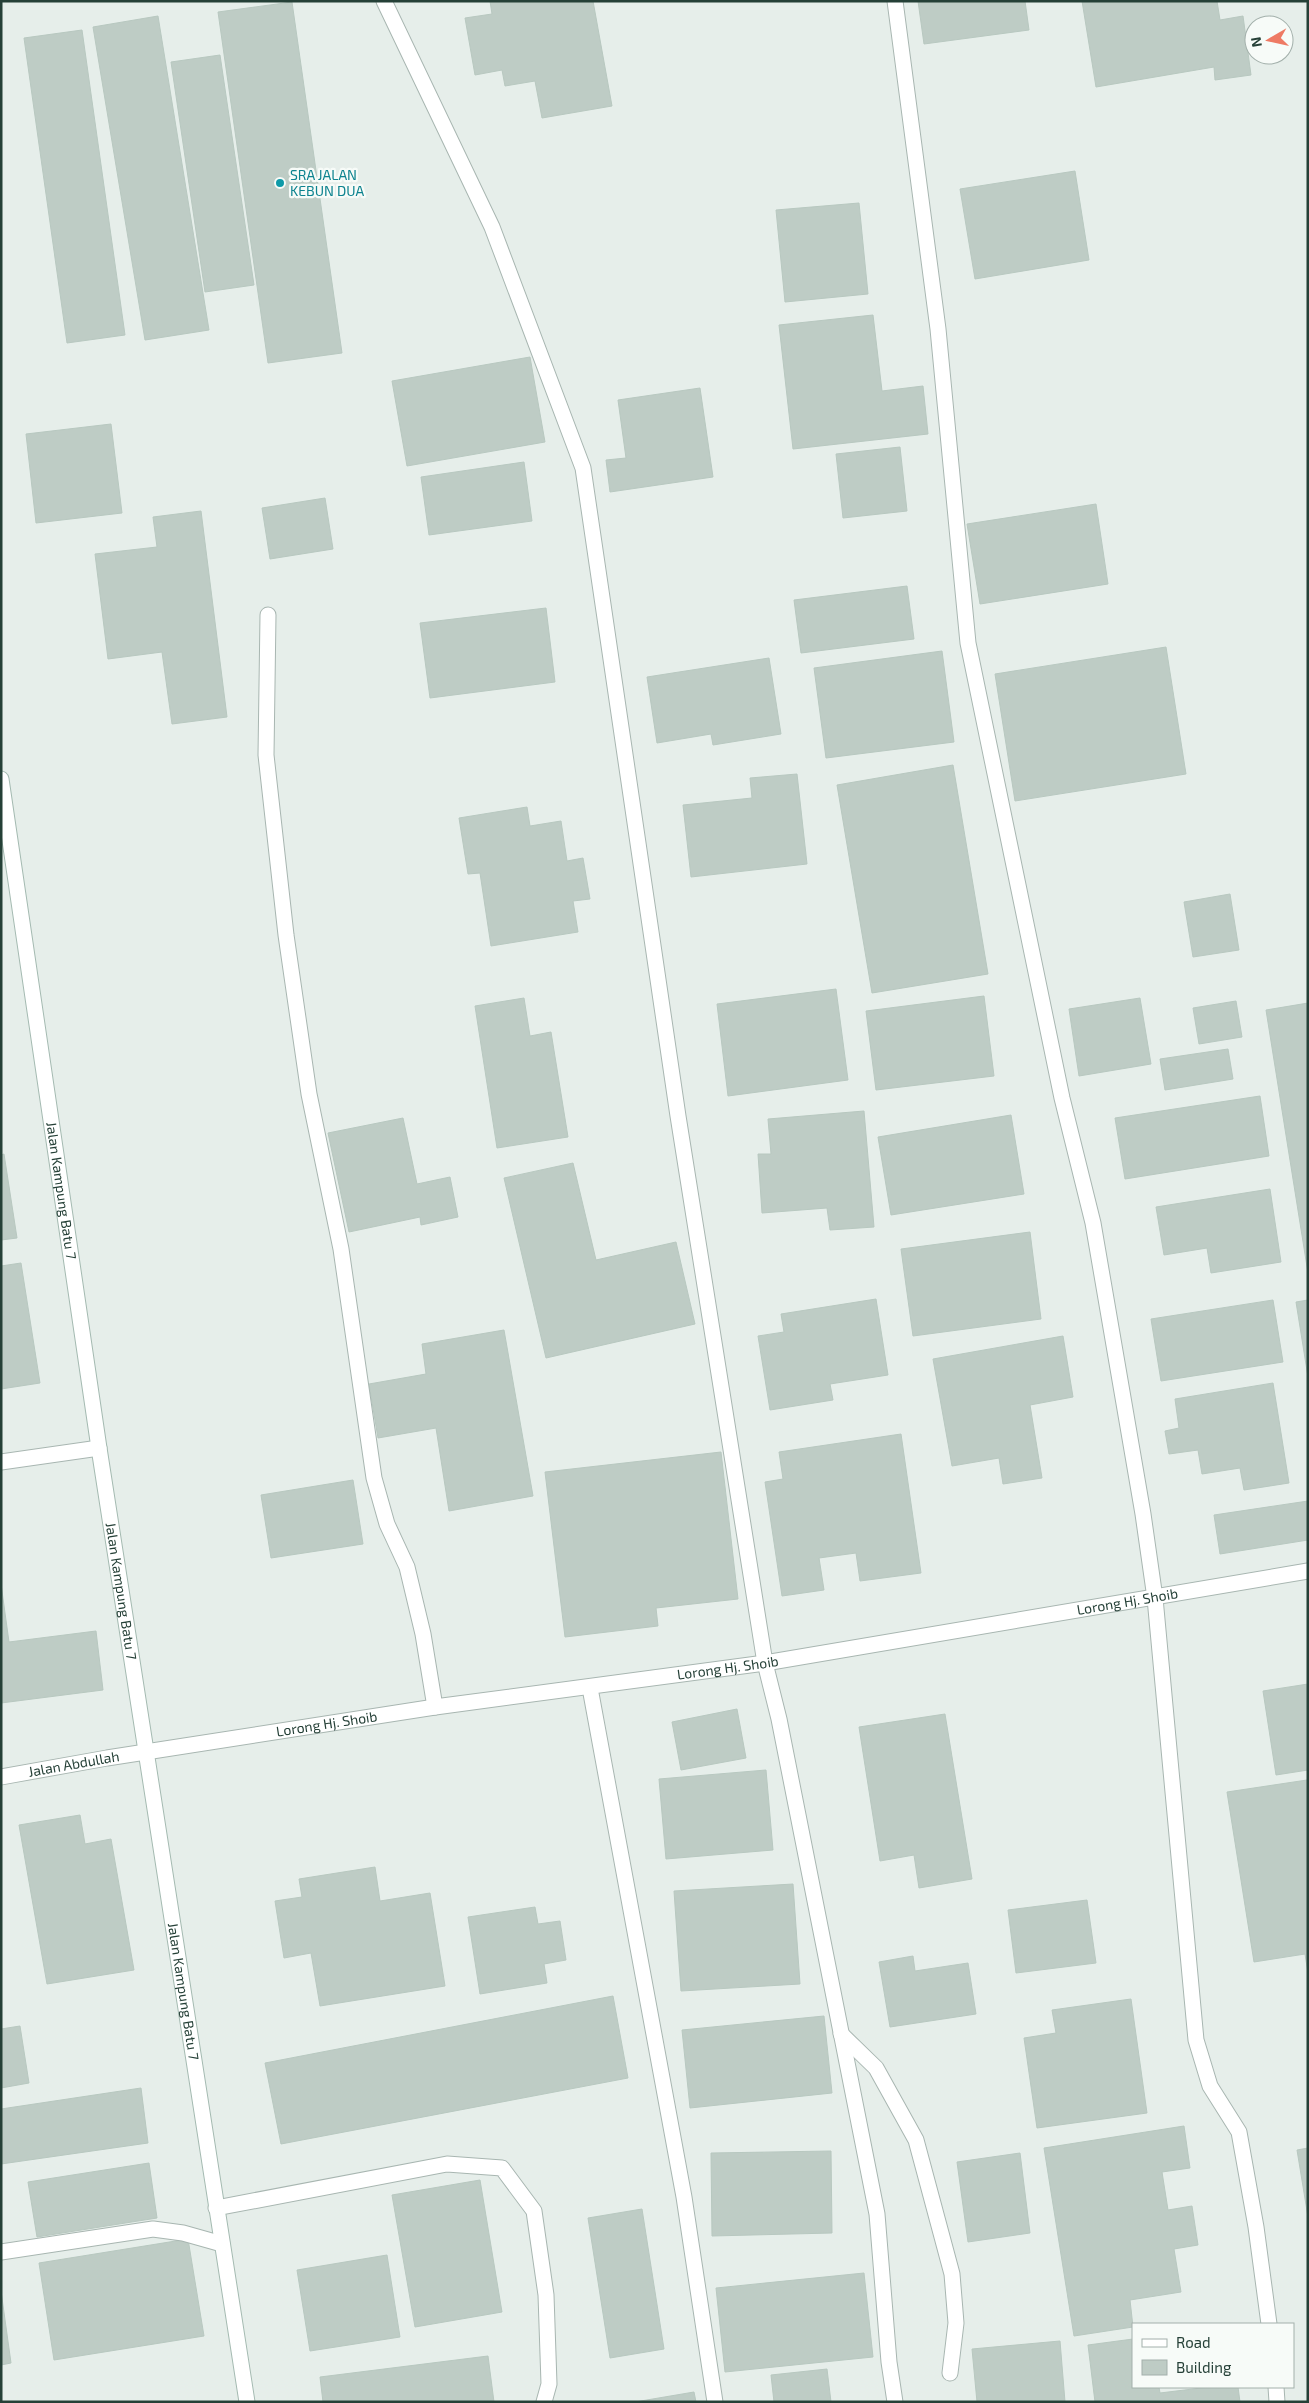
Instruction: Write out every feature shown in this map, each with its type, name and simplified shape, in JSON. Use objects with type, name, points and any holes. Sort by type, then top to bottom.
[{"type":"street","points":[[384,1],[492,227],[583,468],[676,1097],[765,1663],[780,1719],[877,2214],[889,2362],[895,2402]]},
{"type":"street","points":[[896,1],[938,329],[968,643],[1062,1098],[1093,1223],[1143,1514],[1154,1598],[1196,2040],[1210,2086],[1239,2132],[1256,2227],[1269,2323]]},
{"type":"street","points":[[268,615],[266,755],[286,935],[309,1094],[341,1249],[374,1478],[387,1524],[407,1567],[423,1634],[435,1707]]},
{"type":"street","name":"Jalan Kampung Batu 7","points":[[1,779],[99,1448],[247,2402]]},
{"type":"street","points":[[1,1462],[99,1448]]},
{"type":"street","name":"Lorong Hj. Shoib","points":[[147,1752],[435,1707],[590,1688],[765,1663],[1308,1571]]},
{"type":"street","points":[[590,1688],[684,2197],[715,2402]]},
{"type":"street","name":"Jalan Abdullah","points":[[1,1777],[147,1752]]},
{"type":"street","points":[[841,2034],[876,2068],[916,2140],[952,2274],[956,2322],[950,2373]]},
{"type":"street","points":[[216,2208],[447,2164],[502,2168],[534,2211],[546,2295],[549,2384],[544,2402]]},
{"type":"street","points":[[1,2252],[153,2229],[182,2233],[222,2244]]},
{"type":"street","points":[[1276,2388],[1278,2402]]},
{"type":"building","points":[[490,1],[593,1],[612,106],[542,118],[535,81],[505,86],[502,70],[475,75],[465,18],[492,14]]},
{"type":"building","points":[[918,1],[1025,1],[1029,30],[924,44]]},
{"type":"building","points":[[1082,1],[1217,1],[1220,20],[1243,16],[1244,65],[1250,65],[1251,75],[1215,80],[1214,67],[1096,87]]},
{"type":"building","name":"SRA JALAN KEBUN DUA","points":[[292,2],[342,353],[268,363],[218,12]]},
{"type":"building","points":[[158,16],[209,330],[145,340],[93,27]]},
{"type":"building","points":[[82,30],[125,335],[67,343],[24,38]]},
{"type":"building","points":[[220,55],[254,285],[205,292],[171,62]]},
{"type":"building","points":[[1075,171],[1089,260],[975,279],[960,189]]},
{"type":"building","points":[[859,203],[868,294],[785,302],[776,210]]},
{"type":"building","points":[[873,315],[882,391],[923,386],[928,434],[793,449],[779,325]]},
{"type":"building","points":[[530,357],[545,442],[407,466],[392,381]]},
{"type":"building","points":[[700,388],[713,477],[610,492],[606,460],[626,458],[618,400]]},
{"type":"building","points":[[111,424],[122,513],[36,523],[26,434]]},
{"type":"building","points":[[900,447],[907,511],[843,518],[836,454]]},
{"type":"building","points":[[524,462],[532,521],[429,535],[421,477]]},
{"type":"building","points":[[325,498],[333,549],[270,559],[262,508]]},
{"type":"building","points":[[1096,504],[1108,584],[980,604],[967,524]]},
{"type":"building","points":[[201,511],[227,717],[172,724],[162,652],[108,659],[95,554],[157,547],[153,517]]},
{"type":"building","points":[[907,586],[914,639],[801,653],[794,600]]},
{"type":"building","points":[[546,608],[555,682],[430,698],[420,623]]},
{"type":"building","points":[[1166,647],[1186,774],[1015,801],[995,674]]},
{"type":"building","points":[[942,651],[954,742],[826,758],[814,668]]},
{"type":"building","points":[[769,658],[781,734],[713,745],[711,734],[657,743],[647,677]]},
{"type":"building","points":[[953,765],[988,974],[872,993],[837,785]]},
{"type":"building","points":[[797,774],[807,864],[691,877],[683,805],[752,798],[750,778]]},
{"type":"building","points":[[527,807],[530,826],[561,821],[567,861],[583,858],[590,899],[573,901],[578,932],[491,946],[480,873],[468,874],[459,818]]},
{"type":"building","points":[[1230,894],[1239,950],[1193,957],[1184,902]]},
{"type":"building","points":[[836,989],[848,1080],[728,1096],[717,1004]]},
{"type":"building","points":[[984,996],[994,1076],[876,1090],[866,1011]]},
{"type":"building","points":[[524,998],[530,1036],[551,1032],[568,1137],[497,1148],[475,1006]]},
{"type":"building","points":[[1140,998],[1151,1064],[1079,1076],[1069,1009]]},
{"type":"building","points":[[1236,1001],[1242,1037],[1199,1044],[1193,1008]]},
{"type":"building","points":[[1308,1003],[1308,1273],[1266,1010]]},
{"type":"building","points":[[1228,1049],[1233,1079],[1165,1090],[1160,1059]]},
{"type":"building","points":[[1260,1096],[1269,1156],[1125,1179],[1115,1118]]},
{"type":"building","points":[[864,1111],[874,1227],[830,1230],[827,1208],[762,1213],[758,1154],[771,1154],[768,1119]]},
{"type":"building","points":[[1011,1115],[1024,1194],[891,1215],[878,1137]]},
{"type":"building","points":[[403,1118],[417,1184],[450,1177],[458,1217],[421,1225],[420,1217],[349,1232],[328,1133]]},
{"type":"building","points":[[4,1154],[17,1238],[1,1240],[1,1155]]},
{"type":"building","points":[[573,1163],[596,1260],[676,1242],[695,1324],[546,1358],[504,1178]]},
{"type":"building","points":[[1270,1189],[1281,1262],[1211,1273],[1207,1248],[1164,1255],[1156,1207]]},
{"type":"building","points":[[1030,1232],[1041,1319],[913,1336],[901,1249]]},
{"type":"building","points":[[21,1263],[40,1383],[1,1389],[1,1266]]},
{"type":"building","points":[[876,1299],[888,1375],[830,1384],[833,1400],[770,1410],[758,1336],[784,1332],[781,1314]]},
{"type":"building","points":[[1273,1300],[1283,1362],[1161,1381],[1151,1319]]},
{"type":"building","points":[[1308,1300],[1308,1377],[1296,1302]]},
{"type":"building","points":[[504,1330],[533,1496],[449,1511],[436,1428],[378,1438],[369,1384],[426,1374],[422,1344]]},
{"type":"building","points":[[1063,1336],[1073,1397],[1030,1405],[1042,1478],[1003,1484],[999,1458],[952,1466],[933,1359]]},
{"type":"building","points":[[1273,1383],[1289,1483],[1244,1490],[1240,1468],[1202,1474],[1198,1450],[1169,1454],[1165,1431],[1179,1428],[1175,1399]]},
{"type":"building","points":[[901,1434],[921,1573],[860,1581],[856,1553],[819,1558],[824,1590],[782,1596],[765,1482],[783,1479],[779,1452]]},
{"type":"building","points":[[721,1452],[738,1599],[656,1608],[658,1626],[565,1637],[545,1472]]},
{"type":"building","points":[[353,1480],[363,1544],[271,1558],[261,1495]]},
{"type":"building","points":[[1308,1501],[1308,1540],[1220,1554],[1214,1515]]},
{"type":"building","points":[[1,1584],[9,1642],[96,1631],[103,1690],[1,1703]]},
{"type":"building","points":[[1308,1684],[1308,1770],[1276,1775],[1263,1691]]},
{"type":"building","points":[[737,1709],[746,1758],[681,1770],[672,1722]]},
{"type":"building","points":[[945,1714],[972,1879],[919,1888],[914,1855],[880,1861],[859,1727]]},
{"type":"building","points":[[766,1770],[773,1850],[666,1859],[659,1779]]},
{"type":"building","points":[[1307,1780],[1308,1973],[1305,1954],[1254,1962],[1227,1792]]},
{"type":"building","points":[[80,1815],[85,1844],[111,1839],[134,1970],[47,1984],[19,1825]]},
{"type":"building","points":[[375,1867],[380,1901],[430,1893],[445,1986],[320,2006],[311,1953],[284,1958],[275,1901],[302,1897],[299,1879]]},
{"type":"building","points":[[793,1884],[800,1984],[681,1991],[674,1891]]},
{"type":"building","points":[[1087,1900],[1096,1963],[1016,1973],[1008,1910]]},
{"type":"building","points":[[535,1907],[538,1924],[560,1921],[566,1960],[544,1964],[547,1983],[480,1994],[468,1917]]},
{"type":"building","points":[[913,1956],[915,1971],[968,1963],[976,2014],[890,2027],[879,1962]]},
{"type":"building","points":[[613,1996],[628,2078],[281,2144],[265,2063]]},
{"type":"building","points":[[1131,1999],[1147,2113],[1037,2128],[1024,2038],[1056,2033],[1052,2010]]},
{"type":"building","points":[[824,2016],[832,2093],[690,2108],[682,2030]]},
{"type":"building","points":[[20,2026],[29,2083],[1,2088],[1,2029]]},
{"type":"building","points":[[141,2088],[148,2143],[1,2164],[1,2109]]},
{"type":"building","points":[[1184,2126],[1190,2168],[1162,2172],[1168,2210],[1192,2206],[1198,2245],[1174,2249],[1181,2292],[1130,2300],[1132,2327],[1074,2336],[1044,2148]]},
{"type":"building","points":[[1308,2148],[1308,2217],[1297,2150]]},
{"type":"building","points":[[831,2151],[832,2233],[712,2236],[711,2153]]},
{"type":"building","points":[[1020,2153],[1030,2233],[968,2242],[957,2162]]},
{"type":"building","points":[[149,2163],[157,2218],[37,2237],[28,2182]]},
{"type":"building","points":[[480,2180],[502,2312],[415,2327],[392,2195]]},
{"type":"building","points":[[642,2209],[664,2349],[610,2358],[588,2218]]},
{"type":"building","points":[[188,2239],[204,2336],[54,2360],[39,2263]]},
{"type":"building","points":[[387,2255],[400,2337],[310,2351],[297,2270]]},
{"type":"building","points":[[864,2273],[873,2357],[725,2372],[716,2288]]},
{"type":"building","points":[[1,2291],[11,2363],[1,2365]]},
{"type":"building","points":[[1132,2339],[1132,2388],[1159,2388],[1160,2393],[1201,2388],[1238,2388],[1240,2402],[1095,2402],[1088,2345]]},
{"type":"building","points":[[1060,2341],[1065,2402],[977,2402],[972,2349]]},
{"type":"building","points":[[488,2356],[494,2402],[323,2402],[320,2377]]},
{"type":"building","points":[[827,2369],[831,2402],[774,2402],[771,2375]]},
{"type":"building","points":[[694,2392],[696,2402],[635,2402]]},
{"type":"place","name":"SRA JALAN KEBUN DUA","points":[[280,183]]}]
